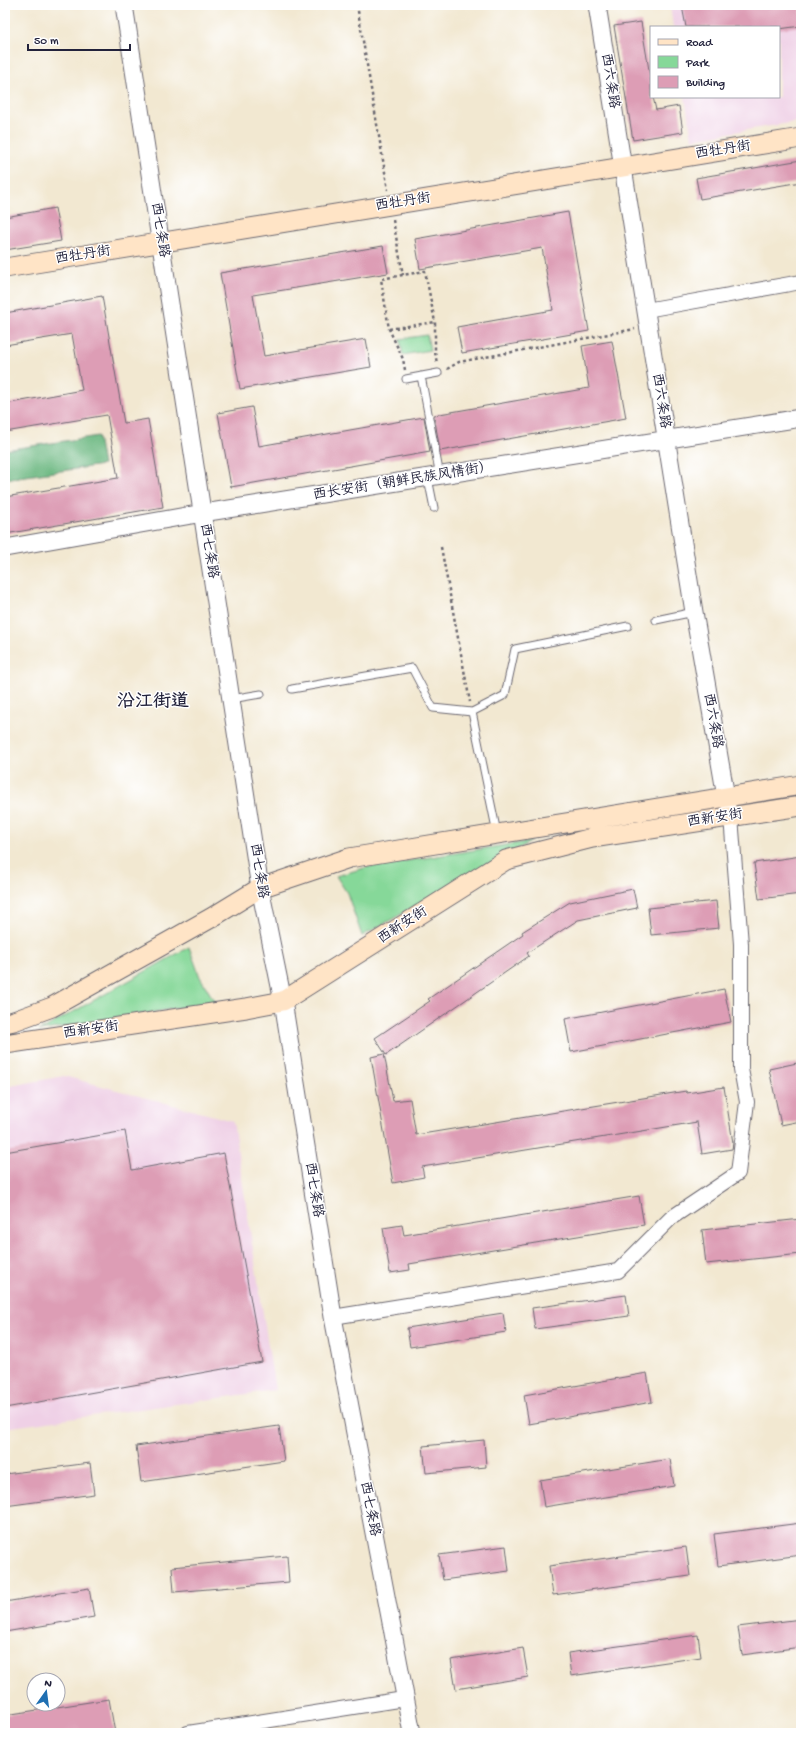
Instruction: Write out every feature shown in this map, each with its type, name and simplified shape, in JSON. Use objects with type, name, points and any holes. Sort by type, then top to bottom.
[{"type":"main road","name":"西牡丹街","points":[[5,268],[801,138]]},
{"type":"main road","name":"西新安街","points":[[5,1023],[52,1007],[211,918],[260,888],[349,858],[801,785]]},
{"type":"main road","name":"西新安街","points":[[5,1044],[246,1008],[283,1001],[506,860],[592,838],[801,806]]},
{"type":"street","name":"西七条路","points":[[124,5],[260,888],[283,1001],[333,1317],[404,1699],[412,1733]]},
{"type":"street","name":"西六条路","points":[[597,5],[666,440],[726,798]]},
{"type":"street","points":[[646,310],[801,282]]},
{"type":"street","name":"西长安街（朝鲜民族风情街）","points":[[5,548],[203,513],[801,418]]},
{"type":"street","points":[[333,1317],[618,1271],[671,1218],[738,1173],[747,1102],[741,1069],[741,944],[731,817],[726,798]]},
{"type":"street","points":[[188,1733],[404,1699]]},
{"type":"lane","points":[[406,379],[438,373]]},
{"type":"lane","points":[[422,376],[434,477],[434,508]]},
{"type":"lane","points":[[656,620],[694,612]]},
{"type":"lane","points":[[292,689],[412,668],[433,708],[472,712],[505,695],[515,649],[628,626]]},
{"type":"lane","points":[[231,700],[261,694]]},
{"type":"lane","points":[[472,712],[497,834]]},
{"type":"path","points":[[357,5],[403,275]]},
{"type":"path","points":[[403,359],[389,329],[381,279],[425,271],[435,322],[434,352]]},
{"type":"path","points":[[389,329],[435,322]]},
{"type":"path","points":[[438,373],[459,362],[648,327]]},
{"type":"path","points":[[441,548],[472,712]]},
{"type":"shaded area","points":[[670,5],[801,5],[801,121],[692,139],[685,98],[780,98],[780,26],[673,26]]},
{"type":"shaded area","points":[[64,1076],[233,1121],[275,1390],[5,1428],[5,1087]]},
{"type":"green space","points":[[427,335],[430,350],[403,355],[400,339]]},
{"type":"green space","points":[[98,436],[103,465],[5,479],[5,450]]},
{"type":"green space","points":[[532,841],[362,936],[347,893],[336,876],[368,867]]},
{"type":"green space","points":[[189,947],[200,977],[215,1002],[39,1031]]},
{"type":"building","points":[[801,5],[801,26],[780,29],[780,26],[686,26],[682,6]]},
{"type":"building","points":[[641,22],[650,76],[650,98],[653,98],[656,110],[679,106],[683,132],[633,140],[614,26]]},
{"type":"building","points":[[801,160],[801,182],[700,199],[696,178]]},
{"type":"building","points":[[55,208],[61,241],[5,250],[5,217]]},
{"type":"building","points":[[568,212],[589,331],[462,353],[457,327],[553,310],[542,248],[420,269],[415,239]]},
{"type":"building","points":[[383,246],[388,273],[253,295],[264,356],[366,339],[371,367],[240,389],[220,273]]},
{"type":"building","points":[[102,296],[124,423],[148,419],[163,507],[5,534],[5,497],[118,478],[107,415],[5,432],[5,404],[82,390],[72,334],[5,345],[5,313]]},
{"type":"building","points":[[612,341],[626,418],[440,451],[434,415],[589,388],[582,346]]},
{"type":"building","points":[[252,407],[259,446],[424,417],[430,452],[231,487],[218,413]]},
{"type":"building","points":[[801,856],[801,894],[759,899],[754,863]]},
{"type":"building","points":[[633,889],[637,908],[578,920],[527,953],[529,956],[386,1055],[375,1038],[430,1001],[428,999],[523,934],[522,932],[570,902]]},
{"type":"building","points":[[716,901],[719,928],[651,935],[648,908]]},
{"type":"building","points":[[724,989],[731,1022],[571,1052],[565,1019]]},
{"type":"building","points":[[384,1054],[393,1101],[410,1099],[416,1135],[686,1091],[687,1093],[724,1087],[733,1143],[732,1149],[702,1154],[697,1122],[422,1167],[424,1177],[393,1183],[371,1057]]},
{"type":"building","points":[[797,1063],[801,1081],[801,1121],[781,1125],[769,1069]]},
{"type":"building","points":[[125,1131],[132,1170],[224,1153],[262,1362],[5,1408],[5,1152]]},
{"type":"building","points":[[639,1196],[644,1225],[409,1264],[410,1270],[390,1273],[383,1228],[402,1225],[404,1235]]},
{"type":"building","points":[[801,1219],[801,1254],[706,1264],[702,1230]]},
{"type":"building","points":[[626,1295],[629,1316],[535,1329],[532,1308]]},
{"type":"building","points":[[503,1313],[506,1332],[410,1347],[407,1328]]},
{"type":"building","points":[[647,1373],[652,1402],[529,1424],[524,1395]]},
{"type":"building","points":[[279,1426],[284,1461],[141,1482],[136,1446]]},
{"type":"building","points":[[484,1440],[486,1467],[426,1473],[423,1446]]},
{"type":"building","points":[[670,1459],[674,1486],[544,1507],[540,1480]]},
{"type":"building","points":[[90,1463],[94,1494],[5,1506],[5,1474]]},
{"type":"building","points":[[801,1523],[801,1555],[718,1566],[714,1534]]},
{"type":"building","points":[[506,1546],[509,1571],[443,1580],[439,1555]]},
{"type":"building","points":[[686,1547],[690,1576],[553,1595],[549,1566]]},
{"type":"building","points":[[287,1556],[289,1582],[174,1592],[172,1567]]},
{"type":"building","points":[[89,1588],[94,1617],[5,1632],[5,1602]]},
{"type":"building","points":[[801,1619],[801,1647],[742,1655],[738,1627]]},
{"type":"building","points":[[698,1635],[701,1657],[571,1676],[568,1653]]},
{"type":"building","points":[[523,1648],[528,1677],[456,1689],[451,1660]]},
{"type":"building","points":[[109,1699],[115,1733],[5,1733],[5,1715],[26,1712],[66,1712],[66,1706]]},
{"type":"district","name":"沿江街道","points":[[153,702]]}]
